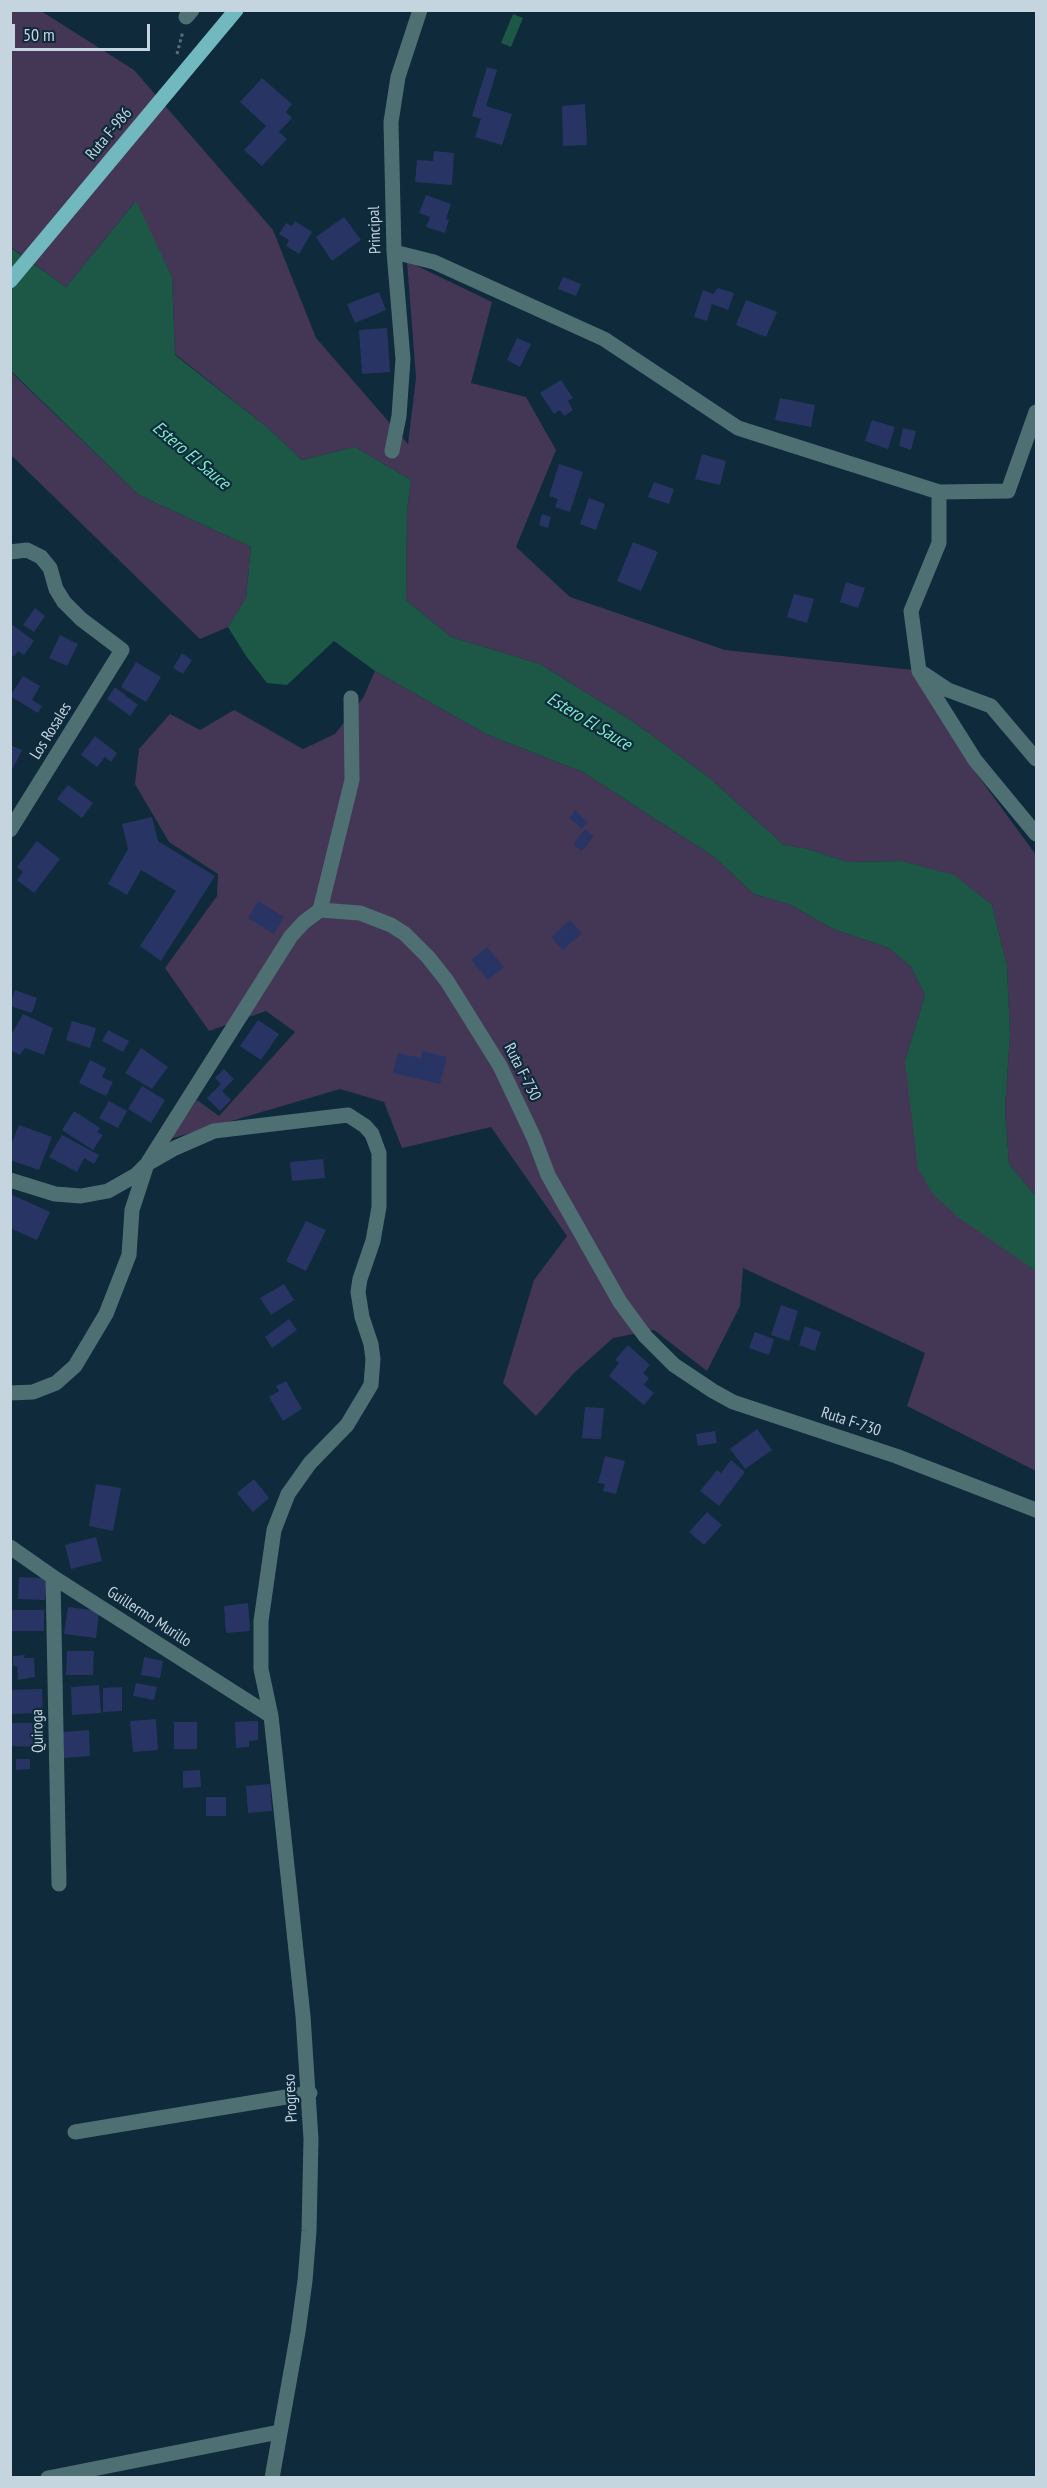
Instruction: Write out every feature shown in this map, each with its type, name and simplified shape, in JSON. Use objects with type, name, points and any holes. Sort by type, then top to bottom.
[{"type":"main road","name":"Ruta F-986","points":[[10,281],[236,10]]},
{"type":"street","name":"Principal","points":[[392,451],[399,416],[403,359],[393,252],[391,122],[398,77],[420,10]]},
{"type":"street","points":[[393,252],[434,262],[604,339],[738,428],[939,492],[1008,490],[1036,412]]},
{"type":"street","points":[[939,492],[939,543],[911,611],[919,671],[975,760],[1036,834]]},
{"type":"street","name":"Los Rosales","points":[[10,552],[27,550],[41,557],[50,568],[56,589],[64,602],[81,620],[122,650],[10,831]]},
{"type":"street","points":[[919,671],[948,690],[991,706],[1036,759]]},
{"type":"street","points":[[10,1393],[45,1388],[66,1375],[75,1366],[106,1314],[129,1255],[132,1210],[147,1164],[291,936],[320,910],[352,780],[351,698]]},
{"type":"street","name":"Ruta F-730","points":[[320,910],[347,911],[376,918],[405,934],[428,957],[464,1006],[500,1066],[534,1138],[548,1175],[620,1302],[645,1336],[674,1365],[712,1391],[734,1402],[896,1456],[1036,1510]]},
{"type":"street","name":"Progreso","points":[[147,1164],[175,1148],[214,1131],[348,1115],[357,1119],[372,1134],[379,1153],[377,1221],[358,1292],[362,1317],[371,1344],[374,1374],[368,1394],[362,1403],[347,1425],[298,1478],[280,1512],[271,1549],[260,1646],[265,1693],[271,1716],[310,2093],[311,2185],[304,2281],[298,2332],[272,2478]]},
{"type":"street","points":[[10,1180],[55,1194],[81,1196],[108,1191],[122,1184],[147,1164]]},
{"type":"street","name":"Guillermo Murillo","points":[[10,1547],[271,1716]]},
{"type":"street","name":"Quiroga","points":[[54,1577],[59,1884]]},
{"type":"street","points":[[75,2132],[310,2093]]},
{"type":"street","points":[[48,2478],[279,2432]]},
{"type":"shaded area","points":[[11,11],[41,11],[134,70],[273,230],[316,338],[408,444],[416,378],[407,261],[492,302],[471,383],[526,397],[556,450],[516,547],[570,597],[725,650],[913,670],[976,773],[1036,855],[1036,1196],[1009,1164],[1005,1109],[1010,1034],[1007,966],[992,905],[953,875],[902,861],[848,862],[808,849],[784,845],[707,776],[632,721],[540,664],[451,637],[406,600],[407,510],[411,480],[355,447],[302,460],[268,428],[175,354],[172,277],[135,202],[66,287],[11,247]]},
{"type":"shaded area","points":[[10,371],[139,495],[251,547],[246,598],[228,627],[200,639],[11,455]]},
{"type":"shaded area","points":[[375,671],[488,735],[583,772],[714,857],[754,894],[791,905],[833,929],[889,948],[911,967],[925,995],[905,1061],[1004,1247],[1036,1271],[1036,1471],[907,1406],[925,1353],[743,1268],[740,1306],[707,1371],[654,1330],[613,1338],[574,1373],[536,1416],[503,1383],[534,1280],[567,1236],[491,1127],[402,1148],[384,1102],[340,1089],[170,1139],[197,1100],[219,1116],[295,1032],[266,1011],[209,1031],[165,968],[217,896],[218,874],[169,842],[135,784],[139,749],[170,714],[200,730],[234,710],[303,749],[335,734],[363,698]]},
{"type":"water","points":[[513,14],[523,18],[511,47],[501,43]]},
{"type":"water","name":"Estero El Sauce","points":[[136,201],[172,277],[175,355],[268,428],[302,460],[355,447],[411,480],[407,510],[406,600],[451,637],[540,664],[632,721],[707,776],[784,845],[808,849],[848,862],[902,861],[954,875],[992,905],[1007,966],[1010,1034],[1005,1109],[1009,1164],[1036,1196],[1036,1271],[958,1217],[932,1193],[918,1168],[905,1061],[925,995],[911,967],[889,948],[833,929],[791,905],[754,894],[714,857],[583,772],[488,735],[375,671],[334,641],[287,685],[267,683],[246,656],[228,627],[246,598],[251,547],[139,495],[11,371],[10,247],[66,287]]},
{"type":"building","points":[[487,67],[497,70],[486,106],[512,114],[502,145],[475,137],[481,119],[472,116]]},
{"type":"building","points":[[262,78],[292,104],[286,112],[292,118],[279,132],[287,139],[262,166],[244,150],[266,126],[240,102]]},
{"type":"building","points":[[585,104],[587,145],[563,146],[562,106]]},
{"type":"building","points":[[434,151],[454,153],[452,185],[415,182],[417,160],[433,161]]},
{"type":"building","points":[[426,195],[451,204],[446,219],[449,220],[445,233],[426,227],[430,217],[419,213]]},
{"type":"building","points":[[344,217],[361,240],[332,261],[316,237]]},
{"type":"building","points":[[295,221],[312,232],[299,254],[286,246],[289,240],[279,234],[286,223],[292,226]]},
{"type":"building","points":[[563,277],[581,284],[576,296],[558,289]]},
{"type":"building","points":[[718,288],[734,293],[728,310],[712,304],[707,321],[694,317],[703,290],[713,294]]},
{"type":"building","points":[[379,292],[386,310],[355,323],[347,304]]},
{"type":"building","points":[[746,300],[777,312],[766,337],[736,325]]},
{"type":"building","points":[[387,328],[390,372],[362,374],[359,330]]},
{"type":"building","points":[[517,338],[531,344],[520,367],[507,360]]},
{"type":"building","points":[[561,380],[573,398],[568,401],[573,410],[564,416],[560,410],[554,414],[540,393]]},
{"type":"building","points":[[780,398],[815,405],[811,427],[775,420]]},
{"type":"building","points":[[872,420],[895,427],[888,449],[865,441]]},
{"type":"building","points":[[903,428],[916,431],[911,450],[899,446]]},
{"type":"building","points":[[702,454],[726,461],[720,485],[695,479]]},
{"type":"building","points":[[559,464],[583,472],[570,512],[555,507],[558,499],[549,496]]},
{"type":"building","points":[[654,482],[674,489],[669,504],[648,497]]},
{"type":"building","points":[[589,498],[605,504],[596,530],[580,524]]},
{"type":"building","points":[[542,514],[551,517],[548,528],[539,525]]},
{"type":"building","points":[[633,542],[658,552],[641,591],[617,581]]},
{"type":"building","points":[[846,582],[865,588],[858,608],[840,602]]},
{"type":"building","points":[[794,594],[814,599],[807,623],[787,617]]},
{"type":"building","points":[[35,608],[45,616],[34,632],[23,625]]},
{"type":"building","points":[[10,623],[34,641],[24,655],[18,651],[14,657],[10,654]]},
{"type":"building","points":[[60,635],[78,644],[67,666],[49,658]]},
{"type":"building","points":[[182,653],[192,660],[183,674],[173,668]]},
{"type":"building","points":[[136,662],[161,677],[146,702],[121,687]]},
{"type":"building","points":[[23,676],[40,686],[32,700],[42,706],[38,713],[10,696]]},
{"type":"building","points":[[115,687],[138,705],[130,716],[107,699]]},
{"type":"building","points":[[95,736],[117,753],[111,762],[105,757],[97,767],[81,755]]},
{"type":"building","points":[[10,745],[22,750],[13,768],[10,767]]},
{"type":"building","points":[[68,785],[93,803],[82,818],[57,799]]},
{"type":"building","points":[[575,810],[588,822],[582,829],[569,818]]},
{"type":"building","points":[[152,817],[158,841],[215,876],[161,961],[140,946],[176,891],[141,870],[127,895],[108,884],[128,849],[122,824]]},
{"type":"building","points":[[585,829],[594,836],[582,851],[573,844]]},
{"type":"building","points":[[37,841],[60,859],[34,893],[17,880],[23,872],[17,867]]},
{"type":"building","points":[[258,901],[284,917],[274,934],[248,918]]},
{"type":"building","points":[[570,920],[582,933],[563,950],[551,937]]},
{"type":"building","points":[[487,947],[504,967],[488,980],[471,960]]},
{"type":"building","points":[[15,990],[37,998],[32,1013],[10,1006]]},
{"type":"building","points":[[23,1014],[53,1028],[44,1055],[25,1048],[20,1055],[10,1050],[10,1037]]},
{"type":"building","points":[[258,1020],[279,1034],[261,1060],[240,1046]]},
{"type":"building","points":[[72,1021],[96,1028],[90,1048],[66,1040]]},
{"type":"building","points":[[108,1030],[129,1041],[123,1052],[102,1041]]},
{"type":"building","points":[[141,1048],[168,1067],[152,1089],[125,1073]]},
{"type":"building","points":[[422,1051],[447,1057],[440,1084],[393,1073],[398,1053],[421,1058]]},
{"type":"building","points":[[90,1060],[106,1068],[102,1077],[113,1082],[106,1096],[79,1083]]},
{"type":"building","points":[[224,1069],[234,1079],[222,1091],[231,1100],[220,1111],[207,1098],[221,1084],[215,1078]]},
{"type":"building","points":[[142,1086],[165,1100],[151,1123],[128,1109]]},
{"type":"building","points":[[109,1101],[127,1111],[118,1128],[99,1118]]},
{"type":"building","points":[[74,1111],[100,1128],[97,1132],[103,1135],[93,1150],[62,1130]]},
{"type":"building","points":[[19,1125],[52,1137],[39,1170],[10,1160],[10,1147]]},
{"type":"building","points":[[62,1135],[99,1155],[94,1164],[84,1158],[77,1172],[49,1157]]},
{"type":"building","points":[[323,1159],[325,1178],[292,1181],[290,1162]]},
{"type":"building","points":[[10,1194],[50,1212],[37,1240],[10,1228]]},
{"type":"building","points":[[306,1221],[326,1230],[306,1271],[286,1261]]},
{"type":"building","points":[[284,1284],[294,1300],[271,1315],[260,1298]]},
{"type":"building","points":[[781,1305],[798,1311],[789,1341],[771,1335]]},
{"type":"building","points":[[289,1319],[297,1330],[272,1348],[265,1337]]},
{"type":"building","points":[[805,1326],[821,1332],[815,1351],[799,1345]]},
{"type":"building","points":[[755,1332],[774,1339],[769,1355],[749,1348]]},
{"type":"building","points":[[628,1345],[650,1365],[643,1373],[649,1378],[644,1385],[654,1393],[644,1405],[609,1376],[619,1363],[615,1360]]},
{"type":"building","points":[[286,1381],[302,1409],[283,1421],[269,1397],[279,1391],[276,1386]]},
{"type":"building","points":[[585,1407],[604,1408],[601,1439],[582,1438]]},
{"type":"building","points":[[757,1429],[772,1450],[745,1469],[730,1449]]},
{"type":"building","points":[[715,1431],[717,1443],[698,1446],[696,1434]]},
{"type":"building","points":[[605,1456],[625,1461],[616,1494],[603,1491],[605,1484],[598,1483]]},
{"type":"building","points":[[731,1460],[745,1472],[719,1506],[700,1491],[717,1470],[721,1473]]},
{"type":"building","points":[[254,1479],[269,1498],[253,1512],[237,1493]]},
{"type":"building","points":[[96,1484],[121,1488],[113,1531],[89,1526]]},
{"type":"building","points":[[707,1512],[722,1525],[704,1545],[689,1532]]},
{"type":"building","points":[[96,1537],[102,1561],[71,1569],[65,1545]]},
{"type":"building","points":[[19,1577],[47,1578],[45,1600],[18,1599]]},
{"type":"building","points":[[248,1603],[250,1631],[226,1633],[224,1606]]},
{"type":"building","points":[[68,1607],[99,1611],[96,1638],[64,1634]]},
{"type":"building","points":[[10,1610],[44,1610],[44,1631],[10,1631]]},
{"type":"building","points":[[67,1651],[94,1651],[93,1675],[66,1675]]},
{"type":"building","points":[[25,1655],[24,1658],[34,1658],[35,1677],[18,1680],[17,1666],[13,1666],[13,1656]]},
{"type":"building","points":[[144,1657],[163,1661],[160,1678],[141,1675]]},
{"type":"building","points":[[136,1683],[157,1687],[154,1700],[133,1696]]},
{"type":"building","points":[[99,1685],[101,1713],[72,1715],[71,1687]]},
{"type":"building","points":[[122,1687],[122,1711],[103,1712],[103,1688]]},
{"type":"building","points":[[42,1689],[43,1713],[10,1714],[10,1690]]},
{"type":"building","points":[[156,1719],[158,1750],[133,1752],[130,1721]]},
{"type":"building","points":[[258,1721],[258,1740],[249,1741],[249,1747],[236,1748],[235,1722]]},
{"type":"building","points":[[174,1722],[197,1722],[197,1749],[174,1749]]},
{"type":"building","points":[[11,1723],[41,1723],[41,1747],[10,1746]]},
{"type":"building","points":[[89,1730],[90,1756],[64,1758],[63,1732]]},
{"type":"building","points":[[16,1759],[30,1759],[30,1769],[16,1770]]},
{"type":"building","points":[[200,1770],[201,1787],[183,1788],[183,1771]]},
{"type":"building","points":[[270,1784],[272,1811],[248,1813],[246,1786]]},
{"type":"building","points":[[206,1797],[226,1797],[226,1816],[206,1816]]}]
